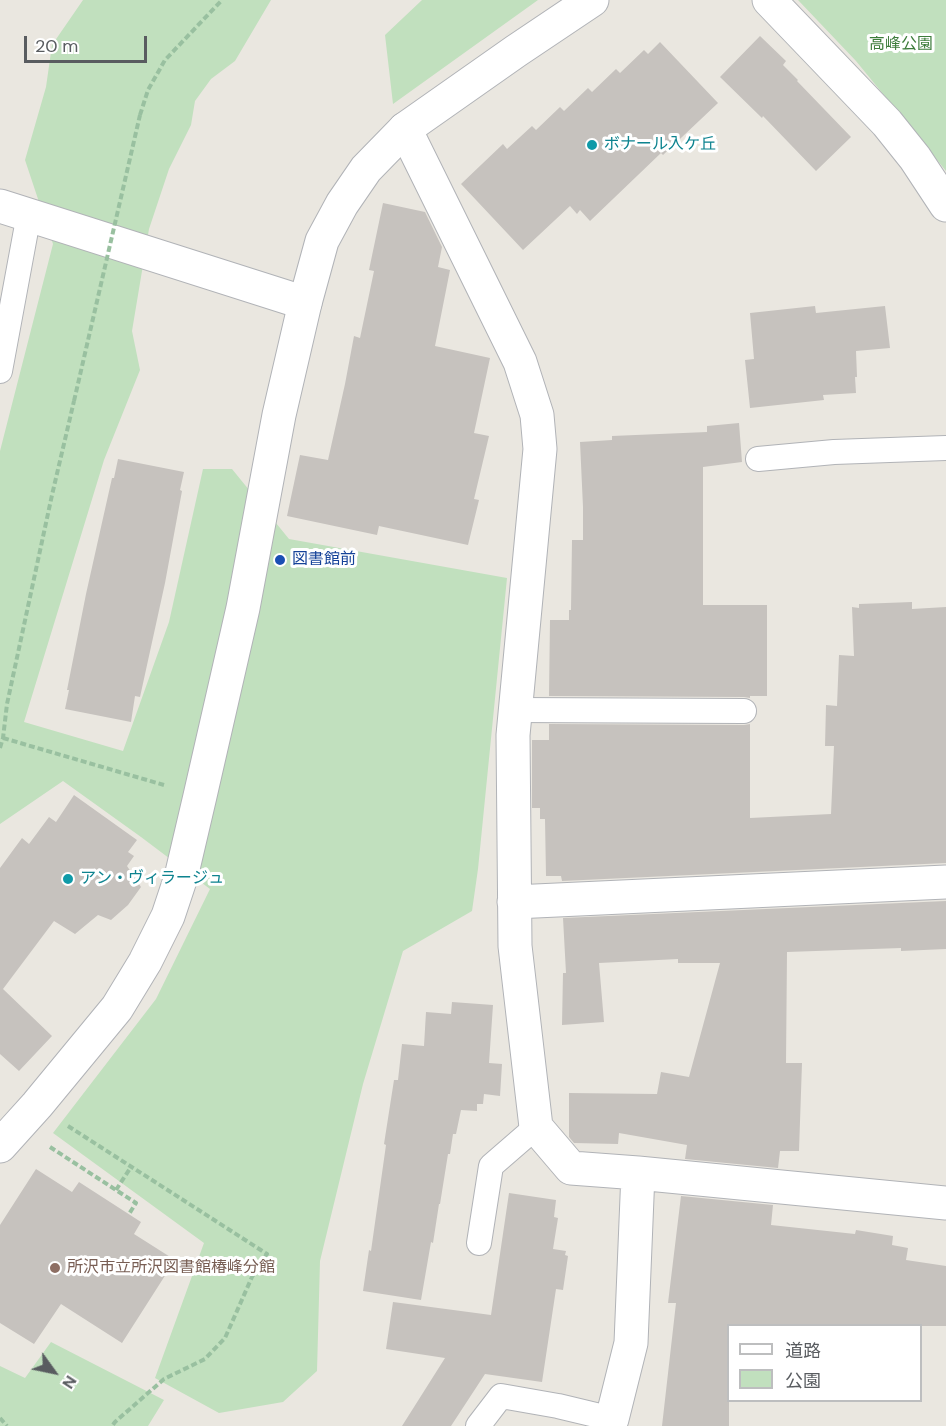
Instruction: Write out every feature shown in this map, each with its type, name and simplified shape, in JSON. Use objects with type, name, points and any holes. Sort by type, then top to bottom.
[{"type":"street","points":[[5,1129],[117,1008],[145,962],[168,916],[181,877],[243,608],[279,415],[322,242],[342,204],[366,169],[405,129],[592,0]]},
{"type":"street","points":[[769,0],[887,123],[915,158],[946,205]]},
{"type":"street","points":[[405,129],[520,362],[537,415],[540,448],[513,735],[515,946],[536,1127],[571,1168],[946,1203]]},
{"type":"street","points":[[14,210],[305,303]]},
{"type":"street","points":[[514,902],[946,882]]},
{"type":"street","points":[[610,1423],[631,1343],[638,1173]]},
{"type":"lane","points":[[0,371],[14,210]]},
{"type":"lane","points":[[758,459],[834,452],[946,448]]},
{"type":"lane","points":[[515,710],[744,711]]},
{"type":"lane","points":[[479,1243],[491,1166],[536,1127]]},
{"type":"lane","points":[[478,1426],[501,1396],[558,1406],[610,1423]]},
{"type":"path","points":[[0,748],[7,704],[52,495],[148,90],[165,60],[222,0]]},
{"type":"path","points":[[3,738],[200,796]]},
{"type":"path","points":[[65,1124],[267,1254],[252,1277],[225,1338],[205,1359],[164,1379],[112,1426]]},
{"type":"path","points":[[46,1145],[136,1203],[129,1214]]},
{"type":"path","points":[[116,1190],[132,1167]]},
{"type":"path","points":[[0,1418],[7,1426]]},
{"type":"green space","points":[[83,0],[271,0],[235,61],[211,79],[195,101],[191,125],[169,169],[149,229],[132,331],[140,370],[104,460],[24,722],[123,751],[169,622],[203,469],[232,469],[289,539],[507,578],[472,911],[403,951],[363,1084],[320,1261],[317,1371],[283,1402],[219,1413],[155,1378],[204,1243],[53,1133],[156,999],[210,889],[63,781],[0,824],[0,451],[53,244],[25,160],[46,87],[52,45]]},
{"type":"green space","points":[[422,0],[538,0],[393,104],[385,35]]},
{"type":"green space","name":"高峰公園","points":[[798,0],[946,0],[946,171],[856,61]]},
{"type":"green space","points":[[51,1342],[164,1400],[148,1426],[0,1426],[0,1366],[25,1378]]},
{"type":"building","points":[[760,36],[786,61],[783,65],[797,81],[851,137],[816,171],[763,116],[762,118],[720,77]]},
{"type":"building","name":"ボナール入ケ丘","points":[[660,42],[718,103],[663,155],[661,153],[590,221],[580,210],[577,214],[570,206],[523,250],[461,184],[503,144],[507,149],[532,126],[536,130],[560,107],[564,111],[588,88],[592,92],[616,69],[620,73],[644,50],[648,54]]},
{"type":"building","points":[[383,203],[425,212],[442,247],[438,267],[450,270],[435,346],[490,358],[474,433],[489,436],[474,499],[479,500],[468,545],[379,526],[377,535],[287,516],[300,455],[328,460],[354,336],[360,338],[374,271],[369,270]]},
{"type":"building","points":[[815,306],[816,313],[885,306],[890,348],[856,351],[856,393],[823,395],[824,400],[750,408],[745,360],[754,359],[750,313]]},
{"type":"building","points":[[739,423],[742,462],[703,467],[703,605],[767,605],[767,696],[750,696],[750,698],[549,696],[550,620],[569,620],[572,540],[583,540],[580,442],[612,440],[612,436],[707,432],[707,426]]},
{"type":"building","points":[[118,459],[184,472],[165,583],[140,697],[135,696],[131,722],[65,709],[86,594]]},
{"type":"building","points":[[912,602],[912,609],[946,607],[946,863],[562,881],[561,876],[546,876],[545,819],[540,819],[540,808],[532,808],[532,740],[549,740],[549,724],[750,724],[750,818],[831,814],[834,746],[825,746],[826,705],[837,706],[839,655],[854,656],[852,607],[859,608],[859,604]]},
{"type":"building","name":"アン・ヴィラージュ","points":[[74,795],[137,840],[128,852],[134,856],[127,866],[141,887],[128,905],[111,920],[98,915],[75,934],[54,921],[3,989],[52,1036],[19,1071],[0,1054],[0,868],[22,838],[29,844],[49,817],[56,822]]},
{"type":"building","points":[[946,901],[946,949],[901,951],[901,948],[787,952],[786,1063],[802,1063],[799,1151],[780,1151],[778,1168],[685,1159],[687,1145],[619,1133],[618,1144],[574,1143],[569,1137],[569,1093],[657,1094],[661,1072],[689,1077],[720,963],[678,963],[678,959],[599,963],[604,1022],[562,1025],[563,973],[566,973],[563,918]]},
{"type":"building","points":[[452,1002],[493,1005],[489,1063],[502,1064],[500,1096],[484,1094],[483,1104],[477,1104],[477,1111],[461,1110],[456,1134],[453,1134],[450,1154],[448,1154],[421,1300],[363,1291],[369,1250],[371,1251],[394,1080],[398,1080],[402,1044],[424,1046],[426,1012],[451,1014]]},
{"type":"building","points":[[36,1169],[72,1192],[79,1182],[141,1222],[134,1234],[175,1260],[122,1343],[61,1304],[34,1344],[0,1323],[0,1225]]},
{"type":"building","points":[[509,1193],[556,1200],[554,1217],[558,1218],[553,1249],[566,1251],[565,1255],[568,1256],[563,1290],[556,1289],[542,1382],[485,1374],[451,1426],[402,1426],[445,1358],[386,1349],[393,1302],[491,1315]]},
{"type":"building","points":[[681,1196],[773,1205],[771,1225],[855,1234],[856,1230],[893,1236],[892,1245],[908,1248],[906,1260],[946,1266],[946,1326],[727,1324],[729,1426],[662,1426],[676,1303],[668,1303]]},
{"type":"place","name":"ボナール入ケ丘","points":[[592,145]]},
{"type":"place","name":"図書館前","points":[[280,560]]},
{"type":"place","name":"アン・ヴィラージュ","points":[[68,879]]},
{"type":"place","name":"所沢市立所沢図書館椿峰分館","points":[[55,1268]]}]
